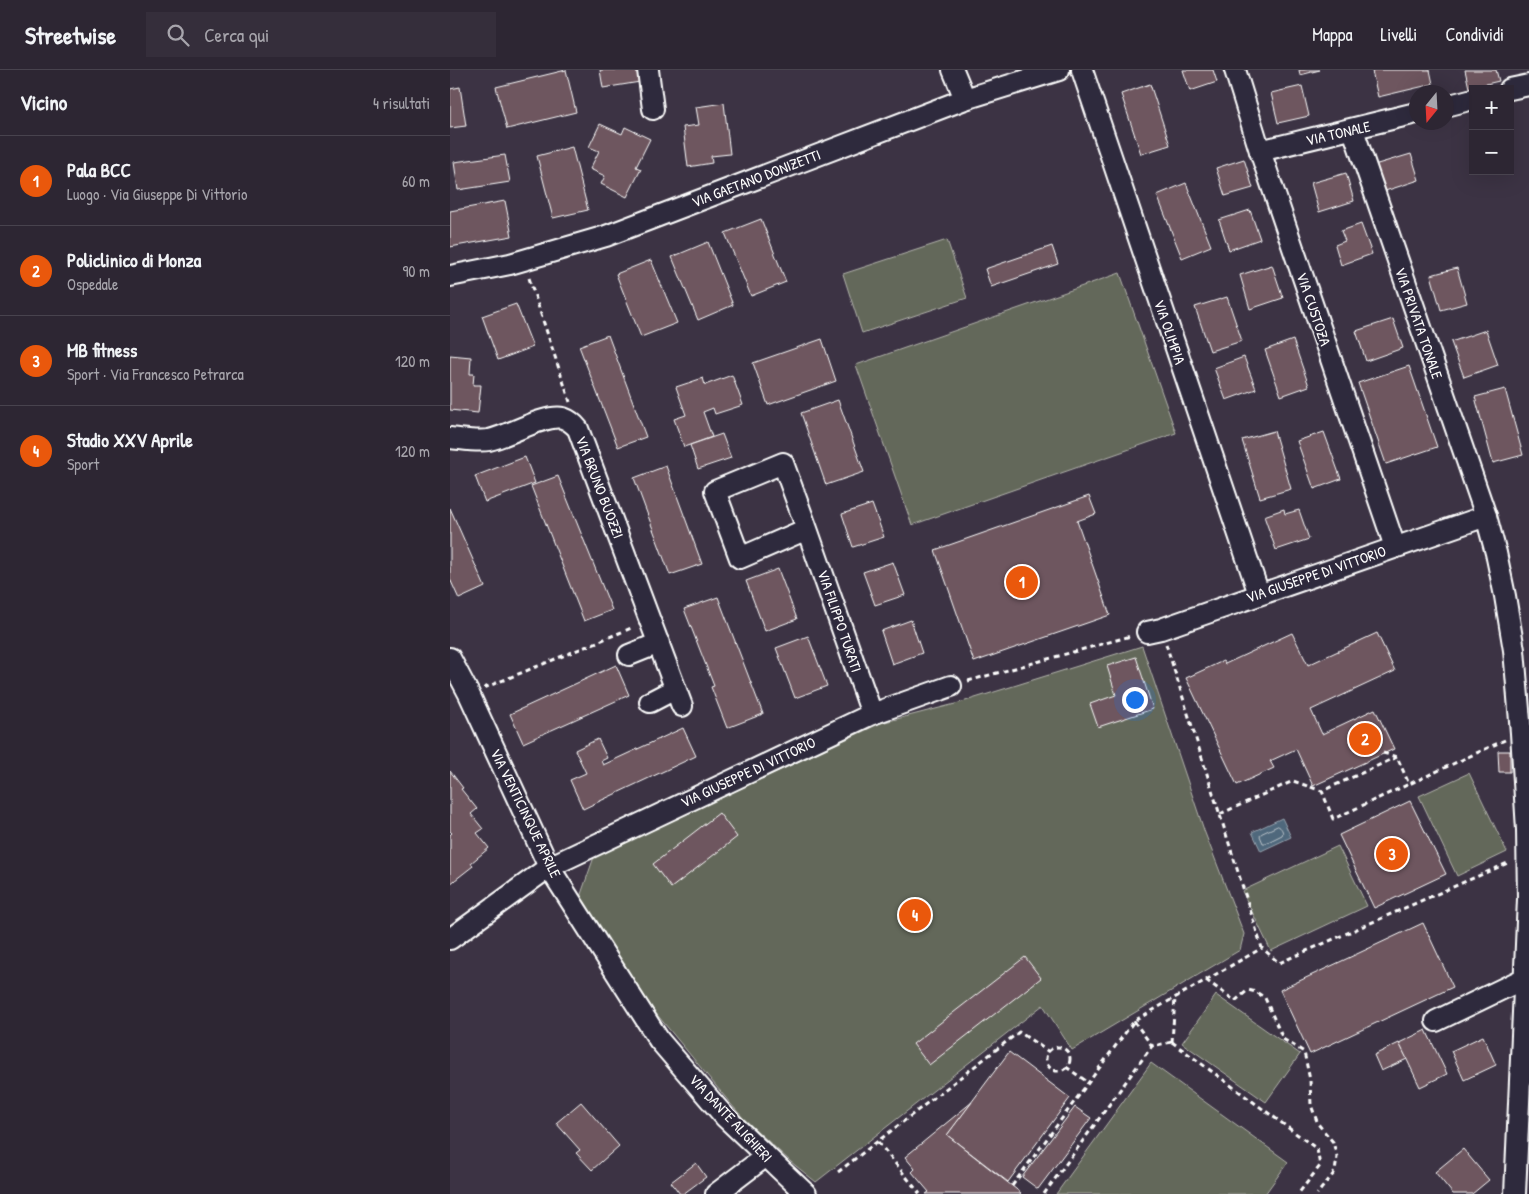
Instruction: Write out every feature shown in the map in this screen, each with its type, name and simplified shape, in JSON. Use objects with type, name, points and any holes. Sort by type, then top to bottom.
[{"type":"street","points":[[648,70],[653,109]]},
{"type":"street","points":[[953,70],[964,99]]},
{"type":"street","name":"VIA GAETANO DONIZETTI","points":[[450,276],[523,260],[606,236],[964,99],[1059,70]]},
{"type":"street","name":"VIA OLIMPIA","points":[[1082,70],[1258,594]]},
{"type":"street","name":"VIA CUSTOZA","points":[[1234,70],[1395,547]]},
{"type":"street","points":[[1514,88],[1529,85]]},
{"type":"street","points":[[1454,104],[1469,100]]},
{"type":"street","name":"VIA TONALE","points":[[1260,151],[1409,116]]},
{"type":"street","name":"VIA PRIVATA TONALE","points":[[1353,130],[1486,516],[1496,553],[1514,650],[1528,817],[1528,900],[1523,979],[1515,1194]]},
{"type":"street","name":"VIA BRUNO BUOZZI","points":[[450,438],[486,440],[544,420],[557,418],[565,419],[578,429],[679,698],[650,702]]},
{"type":"street","name":"VIA FILIPPO TURATI","points":[[807,529],[740,558],[715,491],[782,463],[807,529],[872,714]]},
{"type":"street","name":"VIA GIUSEPPE DI VITTORIO","points":[[1154,630],[1486,516]]},
{"type":"street","points":[[629,655],[659,643]]},
{"type":"street","name":"VIA VENTICINQUE APRILE","points":[[450,658],[469,694],[549,867],[659,1040]]},
{"type":"street","name":"VIA GIUSEPPE DI VITTORIO","points":[[450,939],[549,867],[872,714],[951,686]]},
{"type":"street","points":[[1436,1021],[1523,979]]},
{"type":"street","name":"VIA DANTE ALIGHIERI","points":[[659,1040],[725,1116],[806,1194]]},
{"type":"street","points":[[716,1194],[766,1156]]},
{"type":"path","points":[[523,260],[578,429]]},
{"type":"path","points":[[469,694],[650,620]]},
{"type":"path","points":[[951,686],[1154,630],[1220,814],[1262,948],[1279,963],[1527,855]]},
{"type":"path","points":[[1322,791],[1333,819],[1521,733]]},
{"type":"path","points":[[1383,753],[1397,757]]},
{"type":"path","points":[[1397,757],[1409,784]]},
{"type":"path","points":[[1220,814],[1293,781],[1322,791],[1397,757]]},
{"type":"path","points":[[1012,1186],[1134,1021],[1262,948]]},
{"type":"path","points":[[1206,980],[1235,1001],[1248,990],[1256,992],[1265,998],[1283,1039],[1304,1052],[1310,1080],[1311,1105],[1318,1124],[1333,1142],[1337,1157],[1335,1172],[1317,1194]]},
{"type":"path","points":[[1172,1042],[1175,998]]},
{"type":"path","points":[[1134,1021],[1152,1046]]},
{"type":"path","points":[[838,1172],[1019,1032],[1049,1052]]},
{"type":"path","points":[[1044,1194],[1152,1046],[1172,1042],[1317,1149],[1320,1166],[1298,1194]]},
{"type":"path","points":[[1055,1047],[1066,1050],[1070,1057],[1069,1064],[1060,1071],[1052,1069],[1046,1059],[1049,1052],[1055,1047]]},
{"type":"path","points":[[1066,1067],[1088,1084]]},
{"type":"path","points":[[878,1142],[916,1192],[920,1194]]},
{"type":"green space","points":[[947,240],[967,298],[862,333],[843,274]]},
{"type":"green space","points":[[1120,273],[1176,433],[912,525],[856,365]]},
{"type":"green space","points":[[1142,646],[1205,833],[1244,934],[1240,950],[1072,1050],[1043,1005],[816,1182],[743,1118],[654,1011],[580,897],[594,857],[881,723],[959,703]]},
{"type":"green space","points":[[1469,773],[1507,852],[1457,876],[1419,796]]},
{"type":"green space","points":[[1338,846],[1367,906],[1271,951],[1242,891]]},
{"type":"green space","points":[[1216,995],[1300,1054],[1266,1102],[1182,1043]]},
{"type":"green space","points":[[1151,1063],[1288,1162],[1265,1194],[1056,1194]]},
{"type":"water","points":[[1282,818],[1291,837],[1261,851],[1252,832]]},
{"type":"building","points":[[566,70],[576,112],[507,129],[496,87]]},
{"type":"building","points":[[600,70],[638,70],[640,82],[603,88]]},
{"type":"building","points":[[1183,70],[1213,70],[1217,82],[1190,91]]},
{"type":"building","points":[[1299,70],[1320,70],[1300,75]]},
{"type":"building","points":[[1430,70],[1433,84],[1409,85],[1409,90],[1378,97],[1372,71]]},
{"type":"building","points":[[1465,70],[1496,70],[1499,81],[1482,85],[1469,85],[1469,88]]},
{"type":"building","points":[[1150,84],[1170,145],[1141,154],[1121,94]]},
{"type":"building","points":[[1302,86],[1309,116],[1278,123],[1271,93]]},
{"type":"building","points":[[460,87],[466,126],[450,128],[450,89]]},
{"type":"building","points":[[724,103],[730,154],[711,156],[712,163],[688,167],[683,127],[699,125],[696,107]]},
{"type":"building","points":[[600,124],[622,134],[625,127],[650,139],[636,167],[641,169],[627,197],[601,184],[605,176],[590,169],[599,151],[589,147]]},
{"type":"building","points":[[572,147],[588,210],[553,218],[537,156]]},
{"type":"building","points":[[1411,154],[1419,180],[1382,192],[1374,165]]},
{"type":"building","points":[[505,155],[510,182],[458,190],[454,162]]},
{"type":"building","points":[[1244,159],[1253,188],[1225,196],[1216,168]]},
{"type":"building","points":[[1346,173],[1354,201],[1319,212],[1311,183]]},
{"type":"building","points":[[1186,183],[1211,246],[1182,258],[1157,195]]},
{"type":"building","points":[[505,201],[512,236],[450,247],[450,211]]},
{"type":"building","points":[[1250,210],[1260,239],[1229,250],[1219,220]]},
{"type":"building","points":[[761,219],[786,282],[751,296],[725,233]]},
{"type":"building","points":[[1361,224],[1372,254],[1341,265],[1335,245],[1345,241],[1341,231]]},
{"type":"building","points":[[708,242],[733,305],[698,320],[672,257]]},
{"type":"building","points":[[1052,246],[1058,264],[991,287],[985,269]]},
{"type":"building","points":[[651,260],[677,323],[641,337],[616,274]]},
{"type":"building","points":[[1272,265],[1283,298],[1250,309],[1240,275]]},
{"type":"building","points":[[1457,268],[1467,303],[1441,310],[1431,275]]},
{"type":"building","points":[[1227,297],[1242,341],[1210,351],[1195,307]]},
{"type":"building","points":[[516,304],[533,347],[498,360],[482,316]]},
{"type":"building","points":[[1393,319],[1403,348],[1366,361],[1356,331]]},
{"type":"building","points":[[1486,330],[1498,365],[1464,377],[1451,342]]},
{"type":"building","points":[[608,335],[646,437],[618,447],[579,346]]},
{"type":"building","points":[[822,339],[836,381],[768,405],[753,363]]},
{"type":"building","points":[[1293,340],[1309,386],[1281,396],[1265,350]]},
{"type":"building","points":[[450,355],[471,357],[470,374],[474,374],[473,385],[481,385],[478,413],[450,410]]},
{"type":"building","points":[[1244,357],[1256,389],[1226,400],[1214,368]]},
{"type":"building","points":[[1409,366],[1437,447],[1386,464],[1358,383]]},
{"type":"building","points":[[732,375],[743,405],[715,414],[713,408],[703,412],[712,437],[684,447],[674,419],[686,415],[676,387],[703,378],[705,385]]},
{"type":"building","points":[[1505,389],[1523,455],[1493,463],[1475,397]]},
{"type":"building","points":[[838,400],[864,472],[826,485],[801,413]]},
{"type":"building","points":[[1274,431],[1291,489],[1260,498],[1242,440]]},
{"type":"building","points":[[1324,432],[1341,479],[1314,489],[1297,441]]},
{"type":"building","points":[[722,434],[731,458],[698,469],[690,445]]},
{"type":"building","points":[[525,457],[535,483],[485,502],[475,476]]},
{"type":"building","points":[[666,466],[702,564],[670,575],[634,478]]},
{"type":"building","points":[[558,476],[612,610],[584,621],[531,486]]},
{"type":"building","points":[[1089,496],[1096,514],[1077,521],[1110,615],[974,662],[935,550]]},
{"type":"building","points":[[872,504],[884,537],[853,547],[842,514]]},
{"type":"building","points":[[450,508],[485,587],[459,599],[450,579]]},
{"type":"building","points":[[1284,509],[1285,514],[1299,510],[1309,539],[1276,550],[1264,516]]},
{"type":"building","points":[[893,562],[905,595],[875,605],[863,572]]},
{"type":"building","points":[[778,569],[797,619],[765,631],[746,581]]},
{"type":"building","points":[[718,597],[763,714],[727,728],[711,687],[714,686],[684,609]]},
{"type":"building","points":[[911,620],[922,653],[892,664],[881,631]]},
{"type":"building","points":[[1292,633],[1308,665],[1377,633],[1395,671],[1311,710],[1322,734],[1375,709],[1394,749],[1313,786],[1296,749],[1270,761],[1274,768],[1237,785],[1186,678],[1223,661],[1225,664]]},
{"type":"building","points":[[808,636],[827,686],[795,698],[776,648]]},
{"type":"building","points":[[1136,657],[1153,709],[1098,727],[1090,704],[1116,695],[1107,666]]},
{"type":"building","points":[[616,665],[629,695],[523,743],[510,714]]},
{"type":"building","points":[[683,728],[696,756],[583,809],[570,780],[586,773],[575,750],[598,739],[607,758],[601,761],[603,765]]},
{"type":"building","points":[[1498,751],[1510,751],[1510,772],[1499,772]]},
{"type":"building","points":[[450,771],[477,809],[471,814],[483,829],[477,833],[489,848],[471,863],[473,866],[450,884],[450,835],[452,833],[450,831]]},
{"type":"building","points":[[1410,801],[1446,874],[1374,908],[1339,835]]},
{"type":"building","points":[[719,813],[737,837],[671,888],[653,864]]},
{"type":"building","points":[[1423,923],[1453,987],[1310,1054],[1280,990]]},
{"type":"building","points":[[1025,957],[1041,978],[929,1065],[913,1044]]},
{"type":"building","points":[[1426,1030],[1447,1074],[1420,1087],[1399,1043]]},
{"type":"building","points":[[1483,1036],[1496,1065],[1464,1080],[1451,1051]]},
{"type":"building","points":[[1399,1043],[1407,1059],[1381,1071],[1374,1055]]},
{"type":"building","points":[[1009,1052],[1070,1098],[1008,1182],[947,1135]]},
{"type":"building","points":[[581,1102],[619,1146],[592,1170],[576,1153],[580,1150],[556,1123]]},
{"type":"building","points":[[972,1102],[947,1135],[1020,1194],[926,1194],[929,1192],[912,1172],[915,1169],[905,1157]]},
{"type":"building","points":[[1075,1107],[1091,1118],[1038,1189],[1022,1177]]},
{"type":"building","points":[[1463,1149],[1489,1180],[1472,1194],[1453,1194],[1435,1172]]},
{"type":"building","points":[[696,1163],[706,1177],[683,1194],[680,1194],[671,1182]]},
{"type":"place","name":"Pala BCC","points":[[1022,582]]},
{"type":"place","name":"Policlinico di Monza","points":[[1365,739]]},
{"type":"place","name":"MB fitness","points":[[1392,854]]},
{"type":"place","name":"Stadio XXV Aprile","points":[[915,915]]}]
